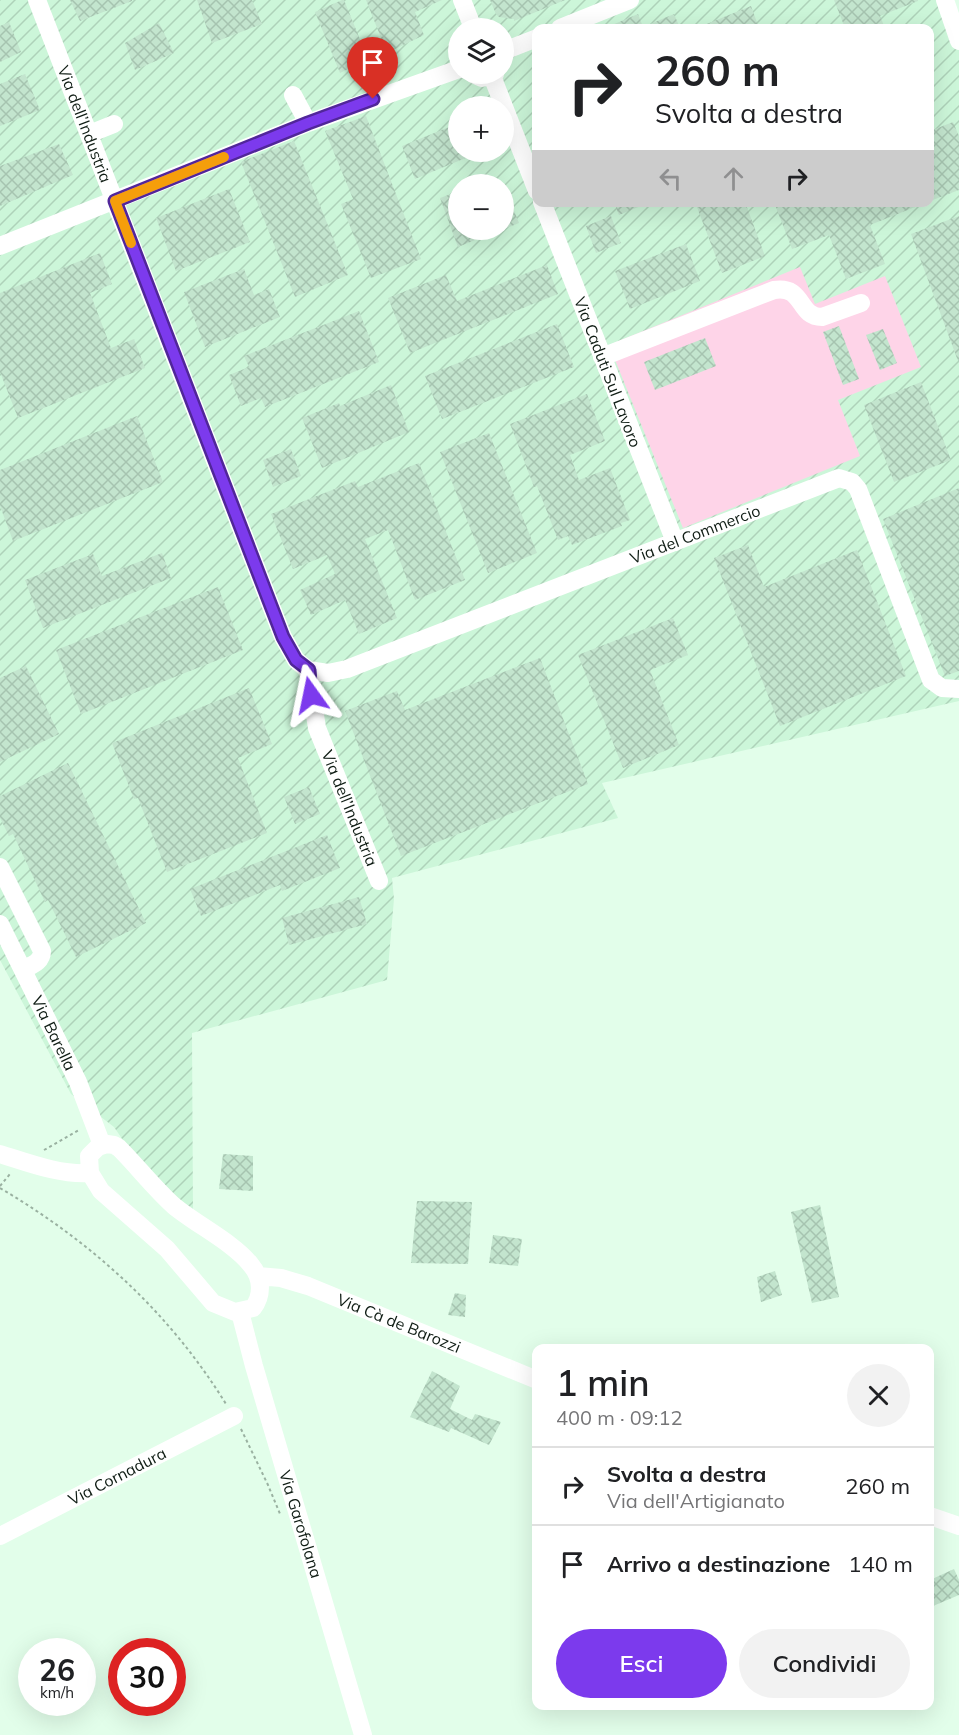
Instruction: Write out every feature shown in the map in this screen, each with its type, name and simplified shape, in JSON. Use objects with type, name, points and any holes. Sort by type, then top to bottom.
[{"type":"street","name":"Via dell’Industria","points":[[37,0],[285,643],[296,660],[309,670],[317,728],[379,881]]},
{"type":"street","points":[[462,0],[469,18]]},
{"type":"street","points":[[570,24],[630,0]]},
{"type":"street","points":[[945,0],[959,41]]},
{"type":"street","points":[[514,47],[532,40]]},
{"type":"street","points":[[0,246],[308,123],[448,73]]},
{"type":"street","points":[[497,84],[532,177]]},
{"type":"street","points":[[293,95],[308,123]]},
{"type":"street","points":[[89,134],[114,124]]},
{"type":"street","name":"Via Caduti Sul Lavoro","points":[[544,207],[675,542]]},
{"type":"street","points":[[602,357],[783,288],[797,295],[806,311],[816,317],[861,303]]},
{"type":"street","name":"Via del Commercio","points":[[309,670],[328,673],[347,669],[838,478],[846,479],[858,489],[931,680],[942,688],[959,689]]},
{"type":"street","points":[[0,867],[42,951],[42,957],[38,961],[24,969]]},
{"type":"street","name":"Via Barella","points":[[0,924],[78,1082],[102,1145]]},
{"type":"street","points":[[102,1145],[114,1145],[119,1148],[165,1197],[252,1266],[258,1276],[260,1295],[253,1308],[240,1312],[229,1311],[213,1303],[167,1249],[101,1191],[90,1173],[89,1156],[93,1150],[102,1145]]},
{"type":"street","points":[[0,1154],[54,1170],[90,1173]]},
{"type":"street","name":"Via Cà de Barozzi","points":[[258,1276],[281,1278],[308,1286],[532,1378]]},
{"type":"street","name":"Via Garofolana","points":[[240,1312],[363,1735]]},
{"type":"street","name":"Via Cornadura","points":[[0,1536],[234,1416]]},
{"type":"street","points":[[934,1517],[959,1526]]},
{"type":"path","points":[[40,1152],[80,1130]]},
{"type":"path","points":[[0,1186],[10,1173]]},
{"type":"shaded area","points":[[0,0],[949,0],[959,28],[959,701],[602,783],[618,818],[392,878],[394,899],[387,980],[192,1033],[193,1214],[127,1146],[114,1127],[71,1094],[0,960]]},
{"type":"shaded area","points":[[800,267],[815,304],[885,276],[921,367],[838,400],[860,456],[683,528],[609,345]]},
{"type":"building","points":[[70,0],[132,0],[132,1],[80,21]]},
{"type":"building","points":[[197,0],[252,0],[262,24],[212,43]]},
{"type":"building","points":[[344,0],[368,59],[340,73],[315,12]]},
{"type":"building","points":[[366,0],[442,0],[415,12],[424,35],[387,53]]},
{"type":"building","points":[[490,0],[565,0],[514,21],[514,18],[499,17]]},
{"type":"building","points":[[834,0],[918,0],[880,16],[883,24],[843,24]]},
{"type":"building","points":[[751,6],[758,24],[707,24]]},
{"type":"building","points":[[638,14],[642,24],[614,24]]},
{"type":"building","points":[[674,14],[678,24],[650,24]]},
{"type":"building","points":[[9,22],[21,52],[0,62],[0,26]]},
{"type":"building","points":[[159,23],[174,53],[135,70],[125,43]]},
{"type":"building","points":[[25,74],[40,110],[0,126],[0,84]]},
{"type":"building","points":[[366,116],[421,259],[371,278],[341,204],[353,199],[325,131]]},
{"type":"building","points":[[953,122],[959,136],[959,190],[934,199],[934,129]]},
{"type":"building","points":[[448,127],[448,162],[456,162],[415,179],[402,146]]},
{"type":"building","points":[[294,141],[348,275],[295,297],[241,162]]},
{"type":"building","points":[[59,144],[73,175],[0,206],[0,166]]},
{"type":"building","points":[[229,189],[250,242],[176,271],[156,218]]},
{"type":"building","points":[[448,195],[448,220],[440,198]]},
{"type":"building","points":[[616,207],[638,207],[619,215]]},
{"type":"building","points":[[697,207],[747,207],[765,256],[722,273]]},
{"type":"building","points":[[776,207],[915,207],[870,225],[885,264],[846,279],[829,235],[792,249]]},
{"type":"building","points":[[514,211],[519,223],[514,225]]},
{"type":"building","points":[[611,216],[621,243],[596,253],[586,226]]},
{"type":"building","points":[[959,216],[959,361],[958,361],[911,234]]},
{"type":"building","points":[[455,240],[475,240],[458,247]]},
{"type":"building","points":[[686,244],[700,281],[630,309],[615,271]]},
{"type":"building","points":[[100,253],[112,284],[90,293],[111,348],[134,339],[145,368],[18,418],[0,372],[0,293]]},
{"type":"building","points":[[547,265],[558,294],[410,353],[388,298],[446,275],[457,301]]},
{"type":"building","points":[[244,269],[254,295],[269,289],[280,317],[205,347],[184,292]]},
{"type":"building","points":[[359,311],[379,362],[265,407],[261,398],[241,406],[229,375],[249,367],[244,356]]},
{"type":"building","points":[[557,324],[574,367],[442,419],[425,376]]},
{"type":"building","points":[[839,326],[859,379],[843,385],[823,332]]},
{"type":"building","points":[[883,329],[897,363],[880,370],[866,335]]},
{"type":"building","points":[[705,338],[716,366],[655,390],[644,362]]},
{"type":"building","points":[[921,382],[951,460],[894,482],[864,405]]},
{"type":"building","points":[[391,385],[409,432],[322,468],[302,418],[339,403],[340,406]]},
{"type":"building","points":[[587,394],[605,441],[570,455],[579,480],[610,468],[630,520],[621,523],[622,526],[572,545],[568,536],[558,540],[537,486],[534,487],[510,424]]},
{"type":"building","points":[[137,416],[163,482],[13,541],[0,506],[0,470]]},
{"type":"building","points":[[489,433],[537,553],[488,573],[440,452]]},
{"type":"building","points":[[291,449],[301,476],[273,487],[263,460]]},
{"type":"building","points":[[419,463],[465,580],[415,600],[388,530],[365,539],[397,618],[359,634],[345,600],[311,615],[300,590],[335,574],[327,555],[293,569],[271,514],[355,481],[358,487]]},
{"type":"building","points":[[959,488],[959,671],[945,676],[883,519]]},
{"type":"building","points":[[748,545],[764,587],[857,550],[906,676],[780,726],[714,558]]},
{"type":"building","points":[[162,553],[171,578],[43,628],[25,580],[93,554],[102,576]]},
{"type":"building","points":[[218,587],[243,650],[81,714],[56,650]]},
{"type":"building","points":[[673,618],[688,655],[650,670],[679,745],[623,768],[578,655]]},
{"type":"building","points":[[540,658],[588,784],[401,856],[345,711],[397,691],[405,710]]},
{"type":"building","points":[[26,666],[59,734],[0,762],[0,678]]},
{"type":"building","points":[[249,688],[272,744],[238,758],[267,833],[167,872],[138,798],[134,799],[112,743]]},
{"type":"building","points":[[68,763],[146,923],[76,957],[48,900],[45,902],[13,834],[9,836],[0,818],[0,796]]},
{"type":"building","points":[[309,787],[320,814],[295,824],[284,797]]},
{"type":"building","points":[[327,835],[340,868],[282,891],[280,885],[201,916],[190,889]]},
{"type":"building","points":[[359,897],[367,924],[289,945],[282,918]]},
{"type":"building","points":[[223,1154],[253,1156],[253,1191],[219,1189]]},
{"type":"building","points":[[417,1201],[472,1202],[468,1264],[411,1263]]},
{"type":"building","points":[[820,1205],[839,1297],[812,1303],[791,1212]]},
{"type":"building","points":[[493,1235],[522,1239],[518,1266],[489,1263]]},
{"type":"building","points":[[775,1271],[782,1295],[761,1302],[757,1277]]},
{"type":"building","points":[[455,1293],[466,1295],[465,1317],[448,1315]]},
{"type":"building","points":[[432,1371],[460,1386],[450,1409],[472,1420],[475,1414],[501,1422],[489,1445],[451,1428],[449,1432],[410,1417]]},
{"type":"building","points":[[954,1569],[959,1580],[959,1595],[934,1606],[934,1578]]},
{"type":"slow traffic","points":[[131,243],[115,201],[224,157]]},
{"type":"route","points":[[311,695],[309,670],[296,660],[283,637],[115,201],[373,99]]}]
